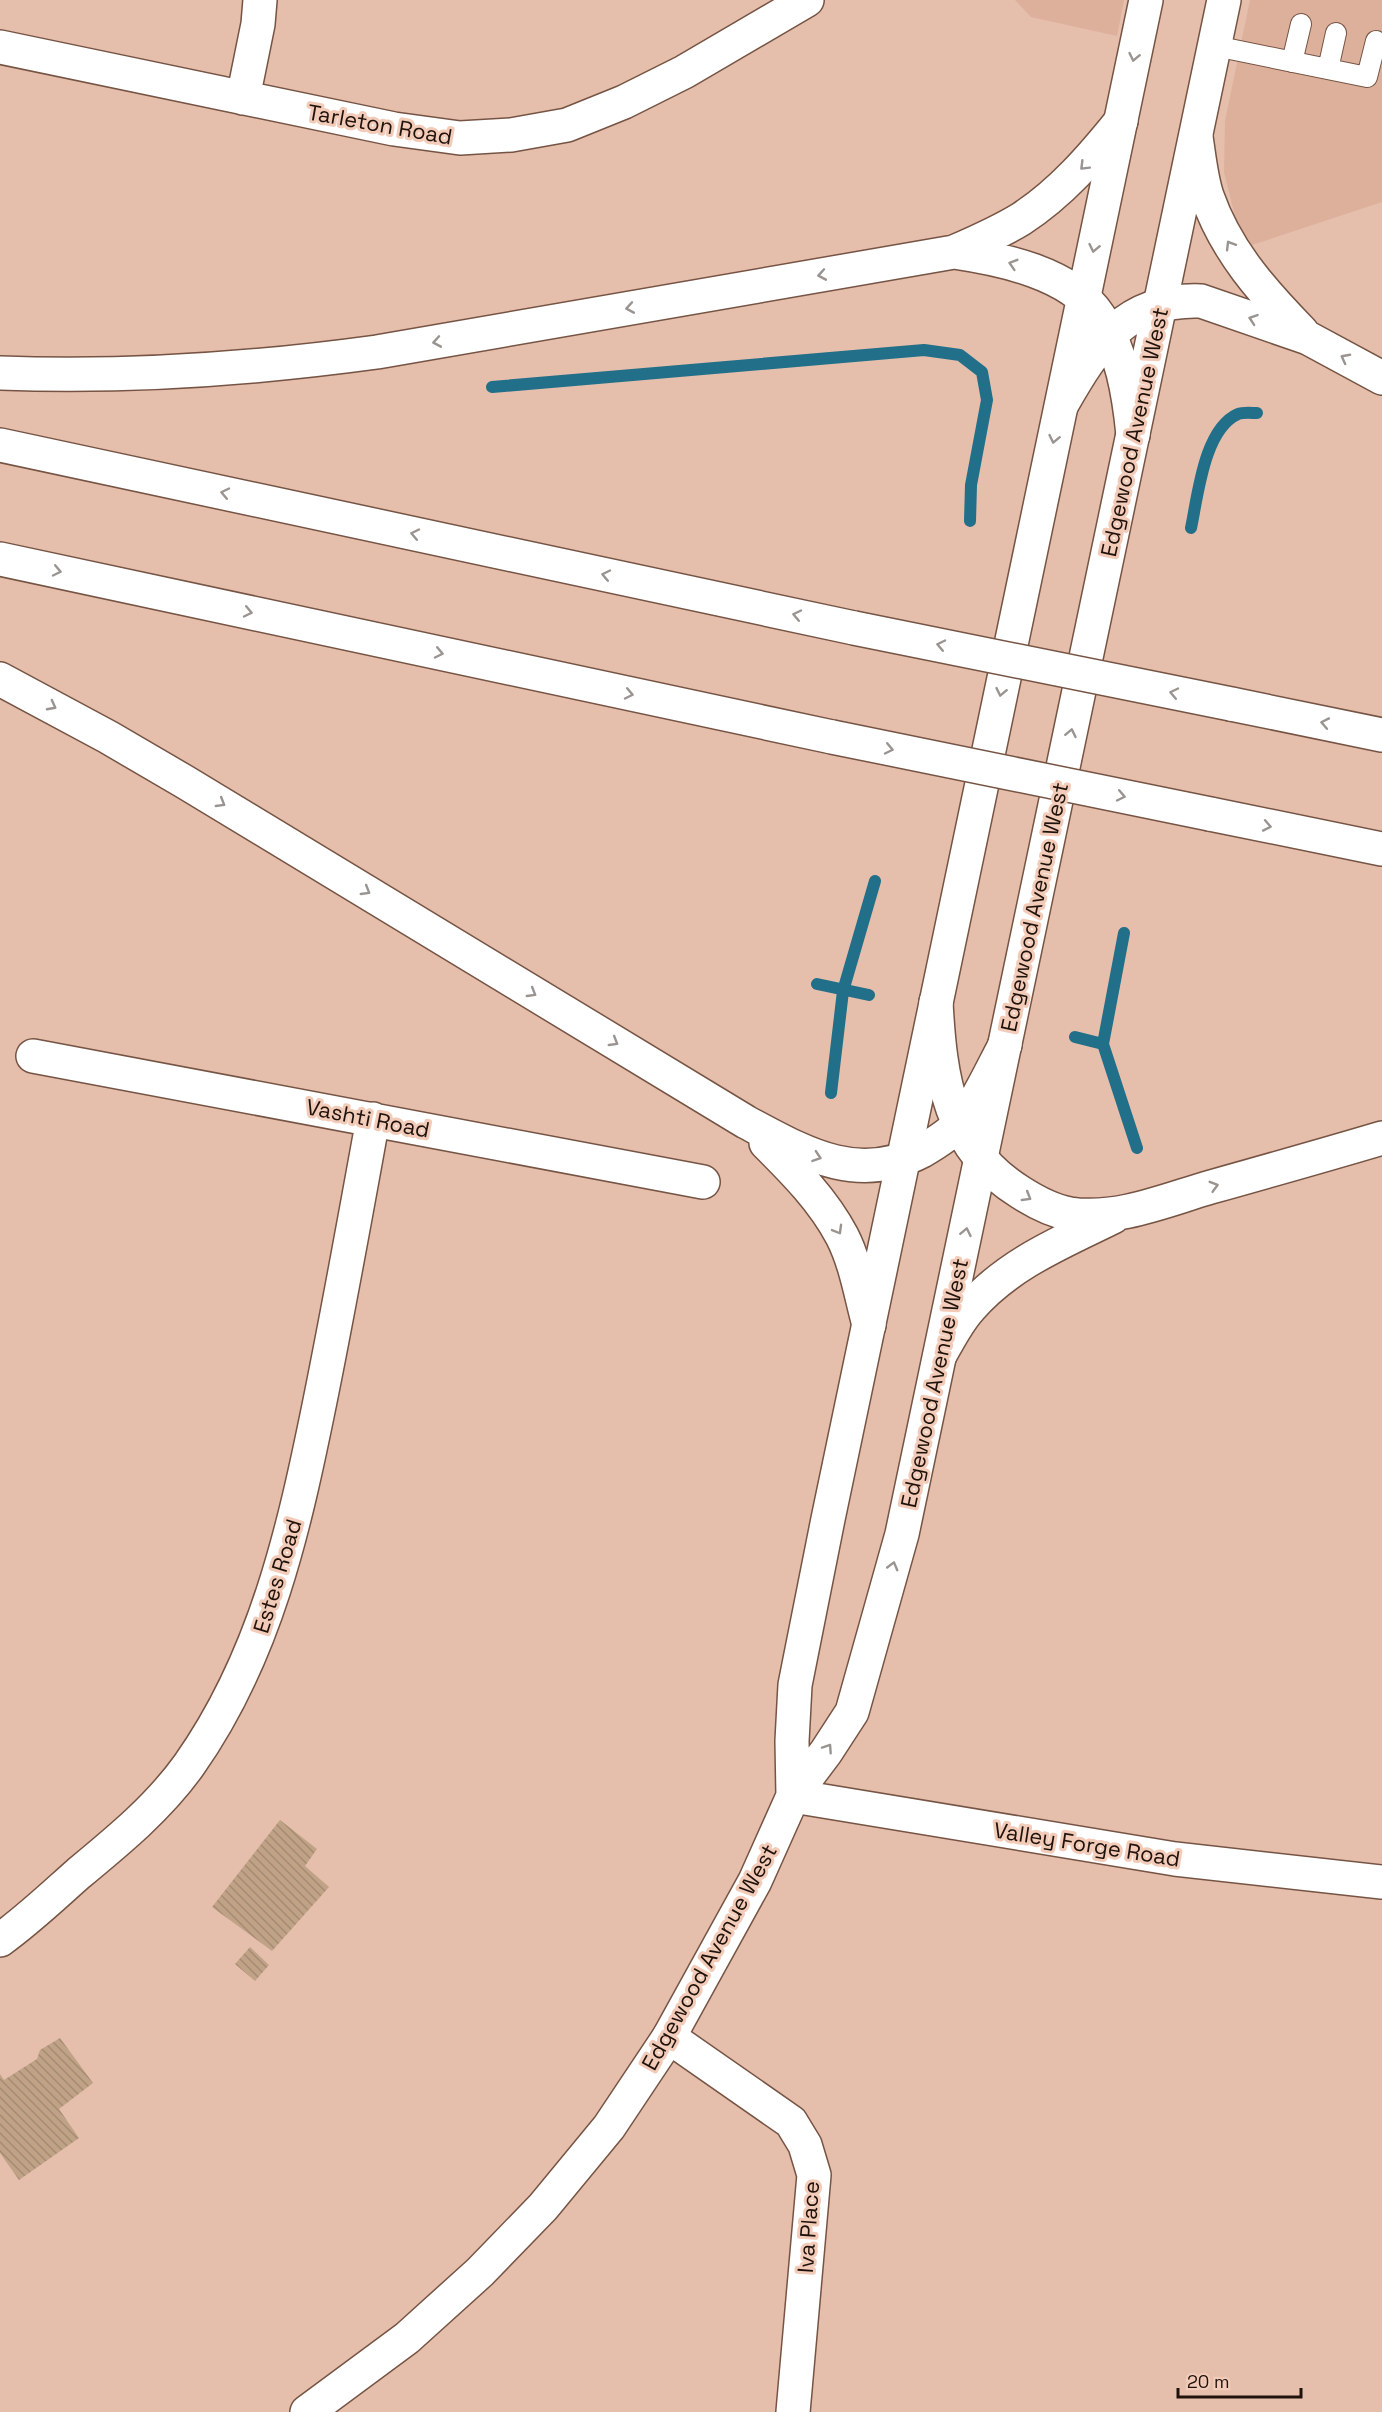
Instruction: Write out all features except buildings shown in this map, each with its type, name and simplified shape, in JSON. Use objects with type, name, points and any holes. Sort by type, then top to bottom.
[{"type":"main road","points":[[243,98],[258,24],[260,0]]},
{"type":"main road","name":"Tarleton Road","points":[[0,47],[394,129],[460,138],[511,135],[567,125],[624,102],[684,72],[807,0]]},
{"type":"main road","name":"Edgewood Avenue West","points":[[794,1796],[792,1741],[795,1685],[1146,0]]},
{"type":"main road","name":"Edgewood Avenue West","points":[[307,2412],[407,2338],[480,2272],[528,2224],[609,2127],[669,2037],[755,1881],[794,1796],[852,1712],[902,1534],[1224,0]]},
{"type":"main road","points":[[0,373],[133,373],[306,362],[377,352],[954,252],[1022,218],[1053,195],[1088,163],[1121,121]]},
{"type":"main road","points":[[1196,137],[1206,194],[1222,231],[1242,264],[1268,297],[1308,338]]},
{"type":"main road","points":[[954,252],[995,258],[1029,268],[1056,281],[1083,299],[1098,315],[1129,391],[1133,435]]},
{"type":"main road","points":[[1062,404],[1085,363],[1108,335],[1131,318],[1161,305],[1182,300],[1201,301],[1308,338],[1382,378]]},
{"type":"main road","points":[[0,445],[854,628],[1382,735]]},
{"type":"main road","points":[[0,559],[832,737],[1382,849]]},
{"type":"main road","points":[[0,679],[108,737],[185,782],[746,1122],[797,1150],[836,1164],[869,1167],[903,1161],[932,1145],[958,1125],[980,1092],[1005,1045]]},
{"type":"main road","points":[[936,1002],[939,1052],[945,1089],[958,1125],[981,1158],[1004,1182],[1035,1202],[1069,1214],[1119,1214]]},
{"type":"main road","name":"Vashti Road","points":[[33,1056],[703,1182]]},
{"type":"main road","name":"Estes Road","points":[[0,1940],[147,1816],[188,1766],[224,1711],[260,1633],[285,1560],[300,1498],[338,1313],[373,1119]]},
{"type":"main road","points":[[746,1122],[799,1176],[823,1206],[842,1237],[855,1273],[869,1325]]},
{"type":"main road","points":[[940,1354],[969,1309],[994,1284],[1029,1258],[1119,1214],[1382,1138]]},
{"type":"main road","name":"Valley Forge Road","points":[[794,1796],[1175,1859],[1382,1882]]},
{"type":"main road","name":"Iva Place","points":[[669,2037],[791,2122],[805,2145],[814,2175],[793,2412]]},
{"type":"lane","points":[[1292,62],[1301,24]]},
{"type":"lane","points":[[1328,69],[1336,33]]},
{"type":"lane","points":[[1215,46],[1328,69],[1375,83],[1376,41]]},
{"type":"shaded area","points":[[1015,0],[1124,0],[1117,36],[1031,17]]},
{"type":"shaded area","points":[[1250,0],[1382,0],[1382,202],[1252,245],[1236,220],[1224,172],[1225,121]]},
{"type":"waterway","points":[[492,387],[924,350],[960,355],[982,372],[987,400],[971,485],[970,521]]},
{"type":"waterway","points":[[1191,528],[1204,464],[1217,434],[1238,414],[1257,413]]},
{"type":"waterway","points":[[831,1093],[843,991],[875,881]]},
{"type":"waterway","points":[[1124,933],[1103,1044],[1137,1148]]},
{"type":"waterway","points":[[817,984],[869,995]]},
{"type":"waterway","points":[[1075,1037],[1103,1044]]}]
